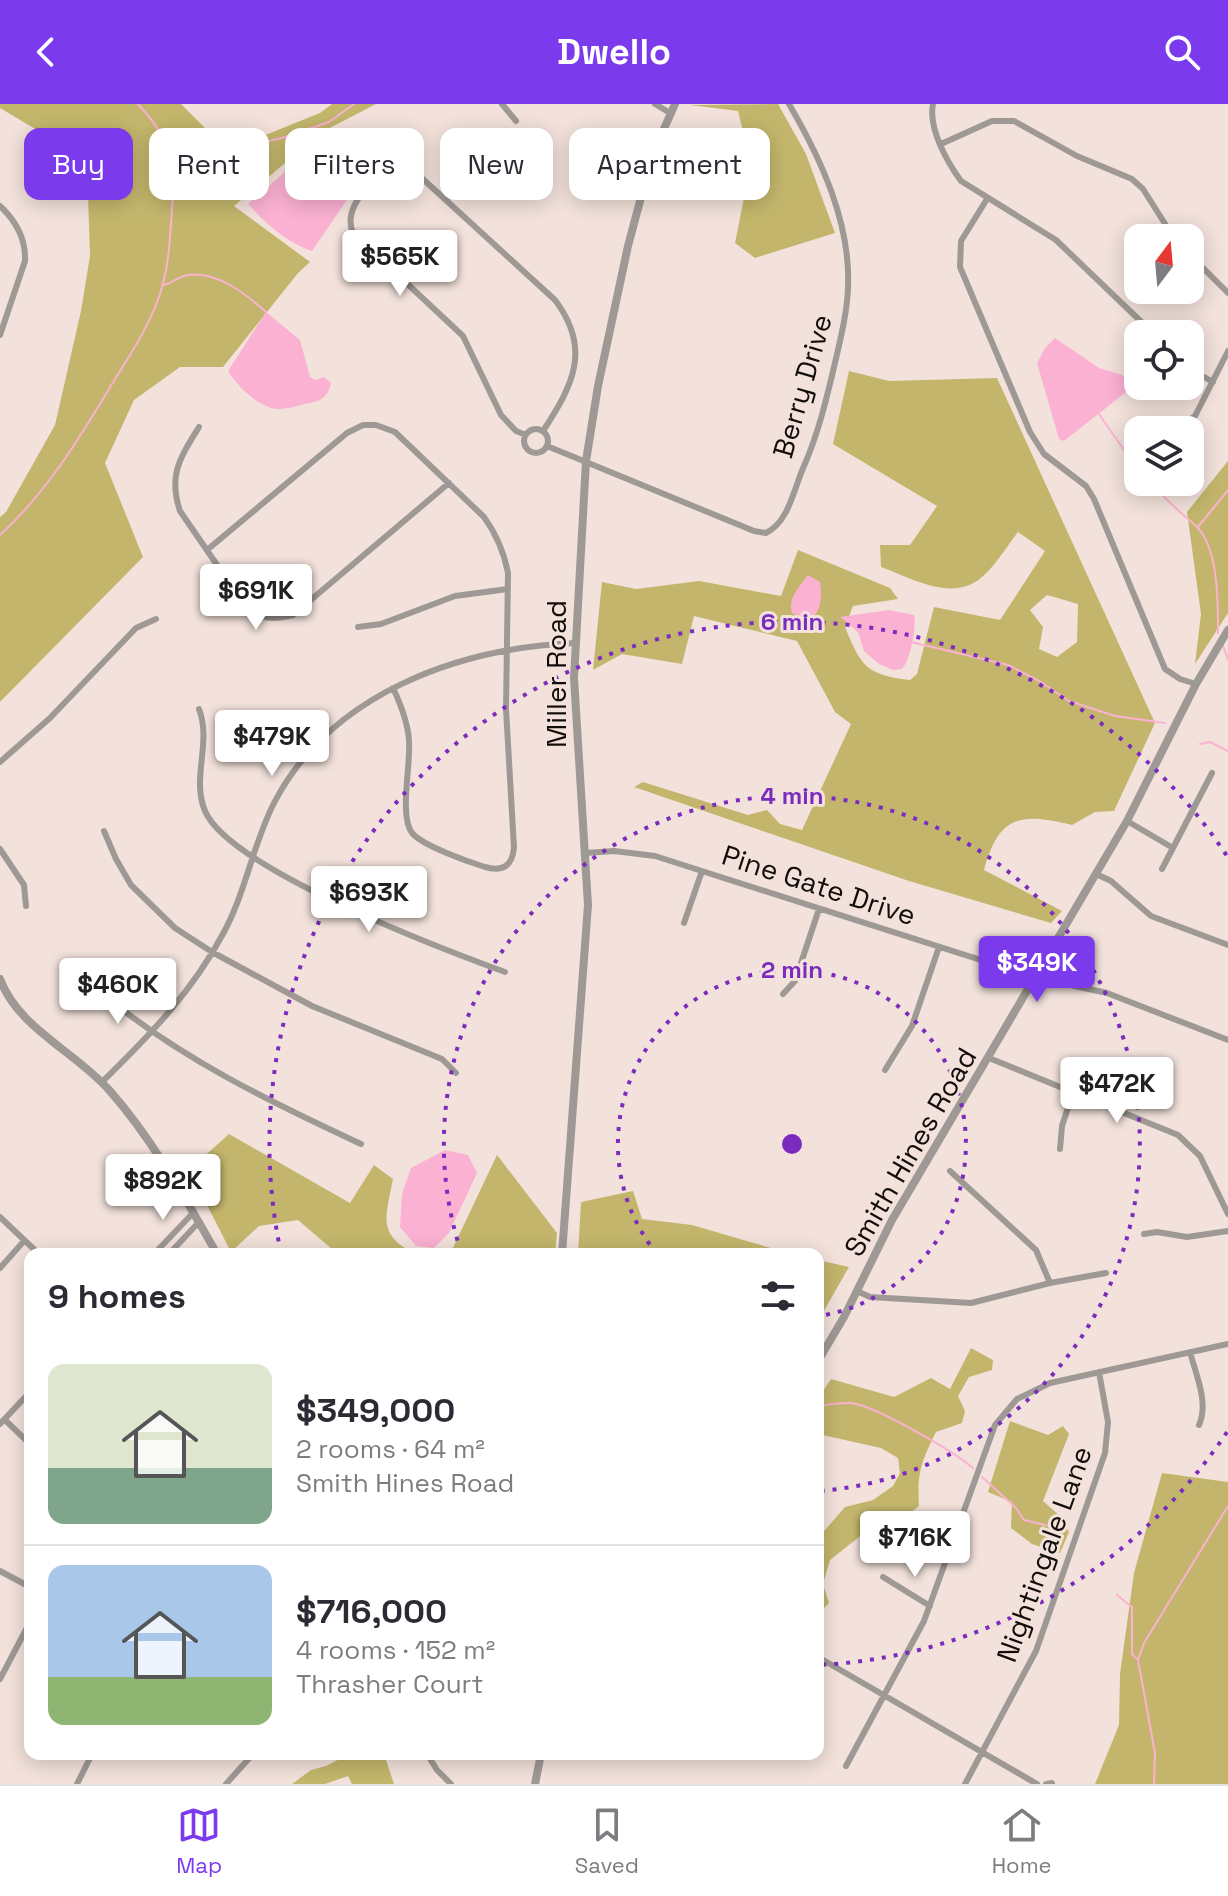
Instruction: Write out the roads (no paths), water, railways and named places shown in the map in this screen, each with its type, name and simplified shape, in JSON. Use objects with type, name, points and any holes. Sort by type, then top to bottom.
[{"type":"street","points":[[502,104],[516,121]]},
{"type":"street","points":[[655,104],[673,108]]},
{"type":"street","name":"Berry Drive","points":[[586,461],[754,531],[766,533],[781,522],[822,418],[848,290],[846,251],[837,207],[814,151],[789,104]]},
{"type":"street","points":[[933,104],[933,125],[961,181],[1056,240],[1139,320]]},
{"type":"street","name":"Miller Road","points":[[562,1248],[587,928],[586,853],[576,727],[575,643],[586,461],[598,386],[628,246],[652,156],[673,108]]},
{"type":"street","points":[[941,144],[992,121],[1014,121],[1077,156],[1132,179],[1143,189],[1165,224]]},
{"type":"street","points":[[424,180],[555,300],[567,318],[575,341],[575,370],[567,394],[543,431]]},
{"type":"street","points":[[987,199],[961,241],[960,267],[1024,419],[1044,454],[1086,486],[1094,499],[1165,669],[1180,679],[1196,684]]},
{"type":"street","points":[[359,200],[352,208],[349,220],[353,233],[463,336],[501,415],[516,431],[526,435]]},
{"type":"street","points":[[0,206],[17,226],[25,252],[25,261],[0,335]]},
{"type":"street","points":[[1204,269],[1228,293]]},
{"type":"street","points":[[1195,416],[1228,351]]},
{"type":"street","points":[[1204,377],[1213,382]]},
{"type":"street","points":[[207,550],[347,433],[363,425],[376,425],[395,432],[484,517],[495,531],[505,555],[508,589],[505,650],[514,848],[509,866],[502,869],[484,867],[429,844],[412,832],[407,823],[406,807],[410,763],[408,729],[393,688]]},
{"type":"street","points":[[199,427],[177,466],[174,488],[180,511],[248,610],[260,618],[276,619],[293,615],[449,483]]},
{"type":"street","points":[[532,430],[543,431],[548,439],[547,446],[541,452],[530,452],[525,446],[526,435],[532,430]]},
{"type":"street","points":[[547,446],[586,461]]},
{"type":"street","points":[[358,627],[381,624],[455,596],[508,589]]},
{"type":"street","points":[[0,762],[50,718],[136,628],[156,619]]},
{"type":"street","name":"Smith Hines Road","points":[[824,1350],[892,1220],[1127,821],[1196,684],[1228,630]]},
{"type":"street","points":[[102,1082],[182,998],[212,952],[236,907],[252,856],[275,801],[312,747],[345,718],[393,688],[460,659],[505,650],[575,643]]},
{"type":"street","points":[[199,709],[205,732],[199,786],[201,801],[212,824],[222,835],[252,856],[404,934],[505,972]]},
{"type":"street","points":[[1162,869],[1212,773]]},
{"type":"street","points":[[1127,821],[1173,848]]},
{"type":"street","points":[[104,831],[131,885],[175,928],[212,952],[312,1006],[442,1059],[456,1073]]},
{"type":"street","points":[[0,849],[24,885],[26,906]]},
{"type":"street","name":"Pine Gate Drive","points":[[586,853],[641,854],[702,871],[1034,977],[1107,993],[1228,1040]]},
{"type":"street","points":[[684,923],[702,871]]},
{"type":"street","points":[[1096,874],[1111,881],[1151,916],[1228,945]]},
{"type":"street","points":[[783,994],[795,981],[819,909]]},
{"type":"street","points":[[885,1070],[912,1026],[939,947]]},
{"type":"street","points":[[0,979],[9,999],[25,1017],[102,1082],[172,1174],[214,1248]]},
{"type":"street","points":[[104,995],[174,1048],[275,1104],[361,1144]]},
{"type":"street","points":[[989,1058],[1166,1129],[1185,1140],[1206,1165],[1228,1214]]},
{"type":"street","points":[[1060,1149],[1062,1126],[1073,1092]]},
{"type":"street","points":[[950,1171],[1036,1250],[1050,1283]]},
{"type":"street","points":[[160,1248],[194,1212]]},
{"type":"street","points":[[0,1217],[32,1248]]},
{"type":"street","points":[[175,1248],[199,1222]]},
{"type":"street","points":[[1144,1234],[1157,1232],[1187,1237],[1228,1231]]},
{"type":"street","points":[[0,1268],[24,1241]]},
{"type":"street","points":[[857,1291],[870,1297],[971,1303],[1106,1273]]},
{"type":"street","points":[[846,1766],[930,1606],[990,1437],[1001,1415],[1017,1399],[1037,1388],[1228,1344]]},
{"type":"street","points":[[1190,1352],[1203,1404],[1199,1425]]},
{"type":"street","name":"Nightingale Lane","points":[[965,1784],[1036,1651],[1105,1453],[1108,1422],[1099,1372]]},
{"type":"street","points":[[24,1398],[2,1422],[24,1439]]},
{"type":"street","points":[[0,1571],[24,1584]]},
{"type":"street","points":[[883,1577],[930,1606]]},
{"type":"street","points":[[0,1679],[24,1633]]},
{"type":"street","points":[[824,1661],[1037,1784]]},
{"type":"street","points":[[77,1784],[89,1760]]},
{"type":"street","points":[[226,1784],[248,1760]]},
{"type":"street","points":[[431,1760],[451,1784]]},
{"type":"street","points":[[535,1784],[540,1760]]},
{"type":"waterway","points":[[0,535],[33,501],[74,445],[140,337],[162,287],[175,178],[163,138],[138,104]]},
{"type":"waterway","points":[[269,141],[329,122],[354,104]]},
{"type":"waterway","points":[[164,285],[188,275],[210,277],[240,291],[266,312]]},
{"type":"waterway","points":[[1099,414],[1124,450]]},
{"type":"waterway","points":[[1198,527],[1228,490]]},
{"type":"waterway","points":[[1163,496],[1195,525],[1209,547],[1216,576],[1218,633]]},
{"type":"waterway","points":[[911,642],[1008,665],[1069,701],[1115,716],[1165,723]]},
{"type":"waterway","points":[[1223,646],[1228,659]]},
{"type":"waterway","points":[[1200,744],[1210,742],[1228,751]]},
{"type":"waterway","points":[[824,1405],[847,1403],[868,1408],[917,1432],[973,1468]]},
{"type":"waterway","points":[[982,1477],[1016,1508],[1024,1520],[1066,1530]]},
{"type":"waterway","points":[[1154,1784],[1155,1753],[1138,1660],[1144,1643],[1228,1506]]},
{"type":"waterway","points":[[1117,1595],[1132,1607],[1132,1654],[1137,1659]]}]
